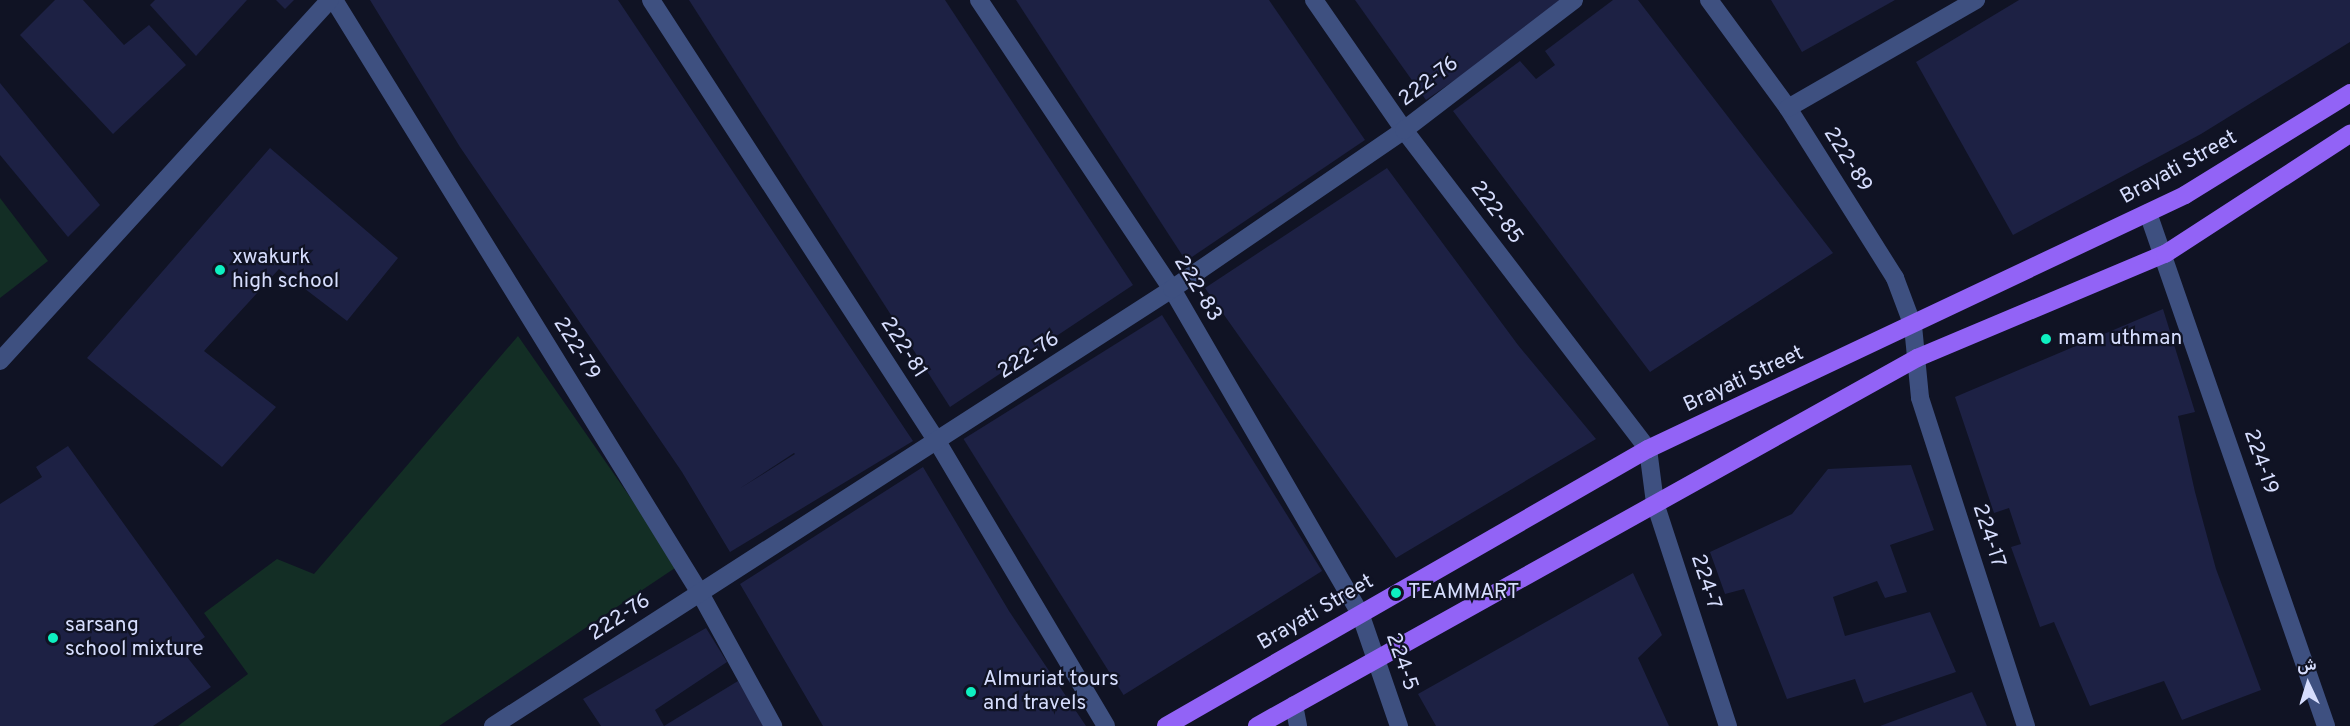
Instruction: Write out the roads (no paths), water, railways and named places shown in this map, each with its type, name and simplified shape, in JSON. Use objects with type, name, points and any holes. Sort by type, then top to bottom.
[{"type":"main road","name":"Brayati Street","points":[[1166,726],[1648,449],[1913,326],[2148,213],[2350,93]]},
{"type":"main road","points":[[1257,726],[1377,664],[1655,503],[1917,358],[2165,254],[2350,134]]},
{"type":"street","points":[[0,361],[332,0]]},
{"type":"street","name":"222-79","points":[[332,0],[700,593],[773,726]]},
{"type":"street","name":"222-81","points":[[651,0],[938,443],[1106,726]]},
{"type":"street","name":"222-83","points":[[979,0],[1172,289],[1360,613]]},
{"type":"street","name":"222-85","points":[[1314,0],[1404,130],[1648,449]]},
{"type":"street","name":"222-76","points":[[494,726],[938,443],[1172,289],[1404,130],[1574,0]]},
{"type":"street","name":"222-89","points":[[1709,0],[1788,108],[1895,278],[1913,326],[1917,358]]},
{"type":"street","points":[[1788,108],[1976,0]]},
{"type":"street","name":"224-19","points":[[2148,213],[2165,254],[2326,726]]},
{"type":"street","name":"224-17","points":[[1917,358],[1920,398],[2026,726]]},
{"type":"street","name":"224-7","points":[[1648,449],[1655,503],[1728,726]]},
{"type":"street","name":"224-5","points":[[1360,613],[1399,726]]},
{"type":"street","points":[[1294,705],[1298,726]]},
{"type":"place","name":"xwakurk high school","points":[[220,270]]},
{"type":"place","name":"mam uthman","points":[[2046,339]]},
{"type":"place","name":"TEAMMART","points":[[1396,593]]},
{"type":"place","name":"sarsang school mixture","points":[[53,638]]},
{"type":"place","name":"Almuriat tours and travels","points":[[971,692]]}]
